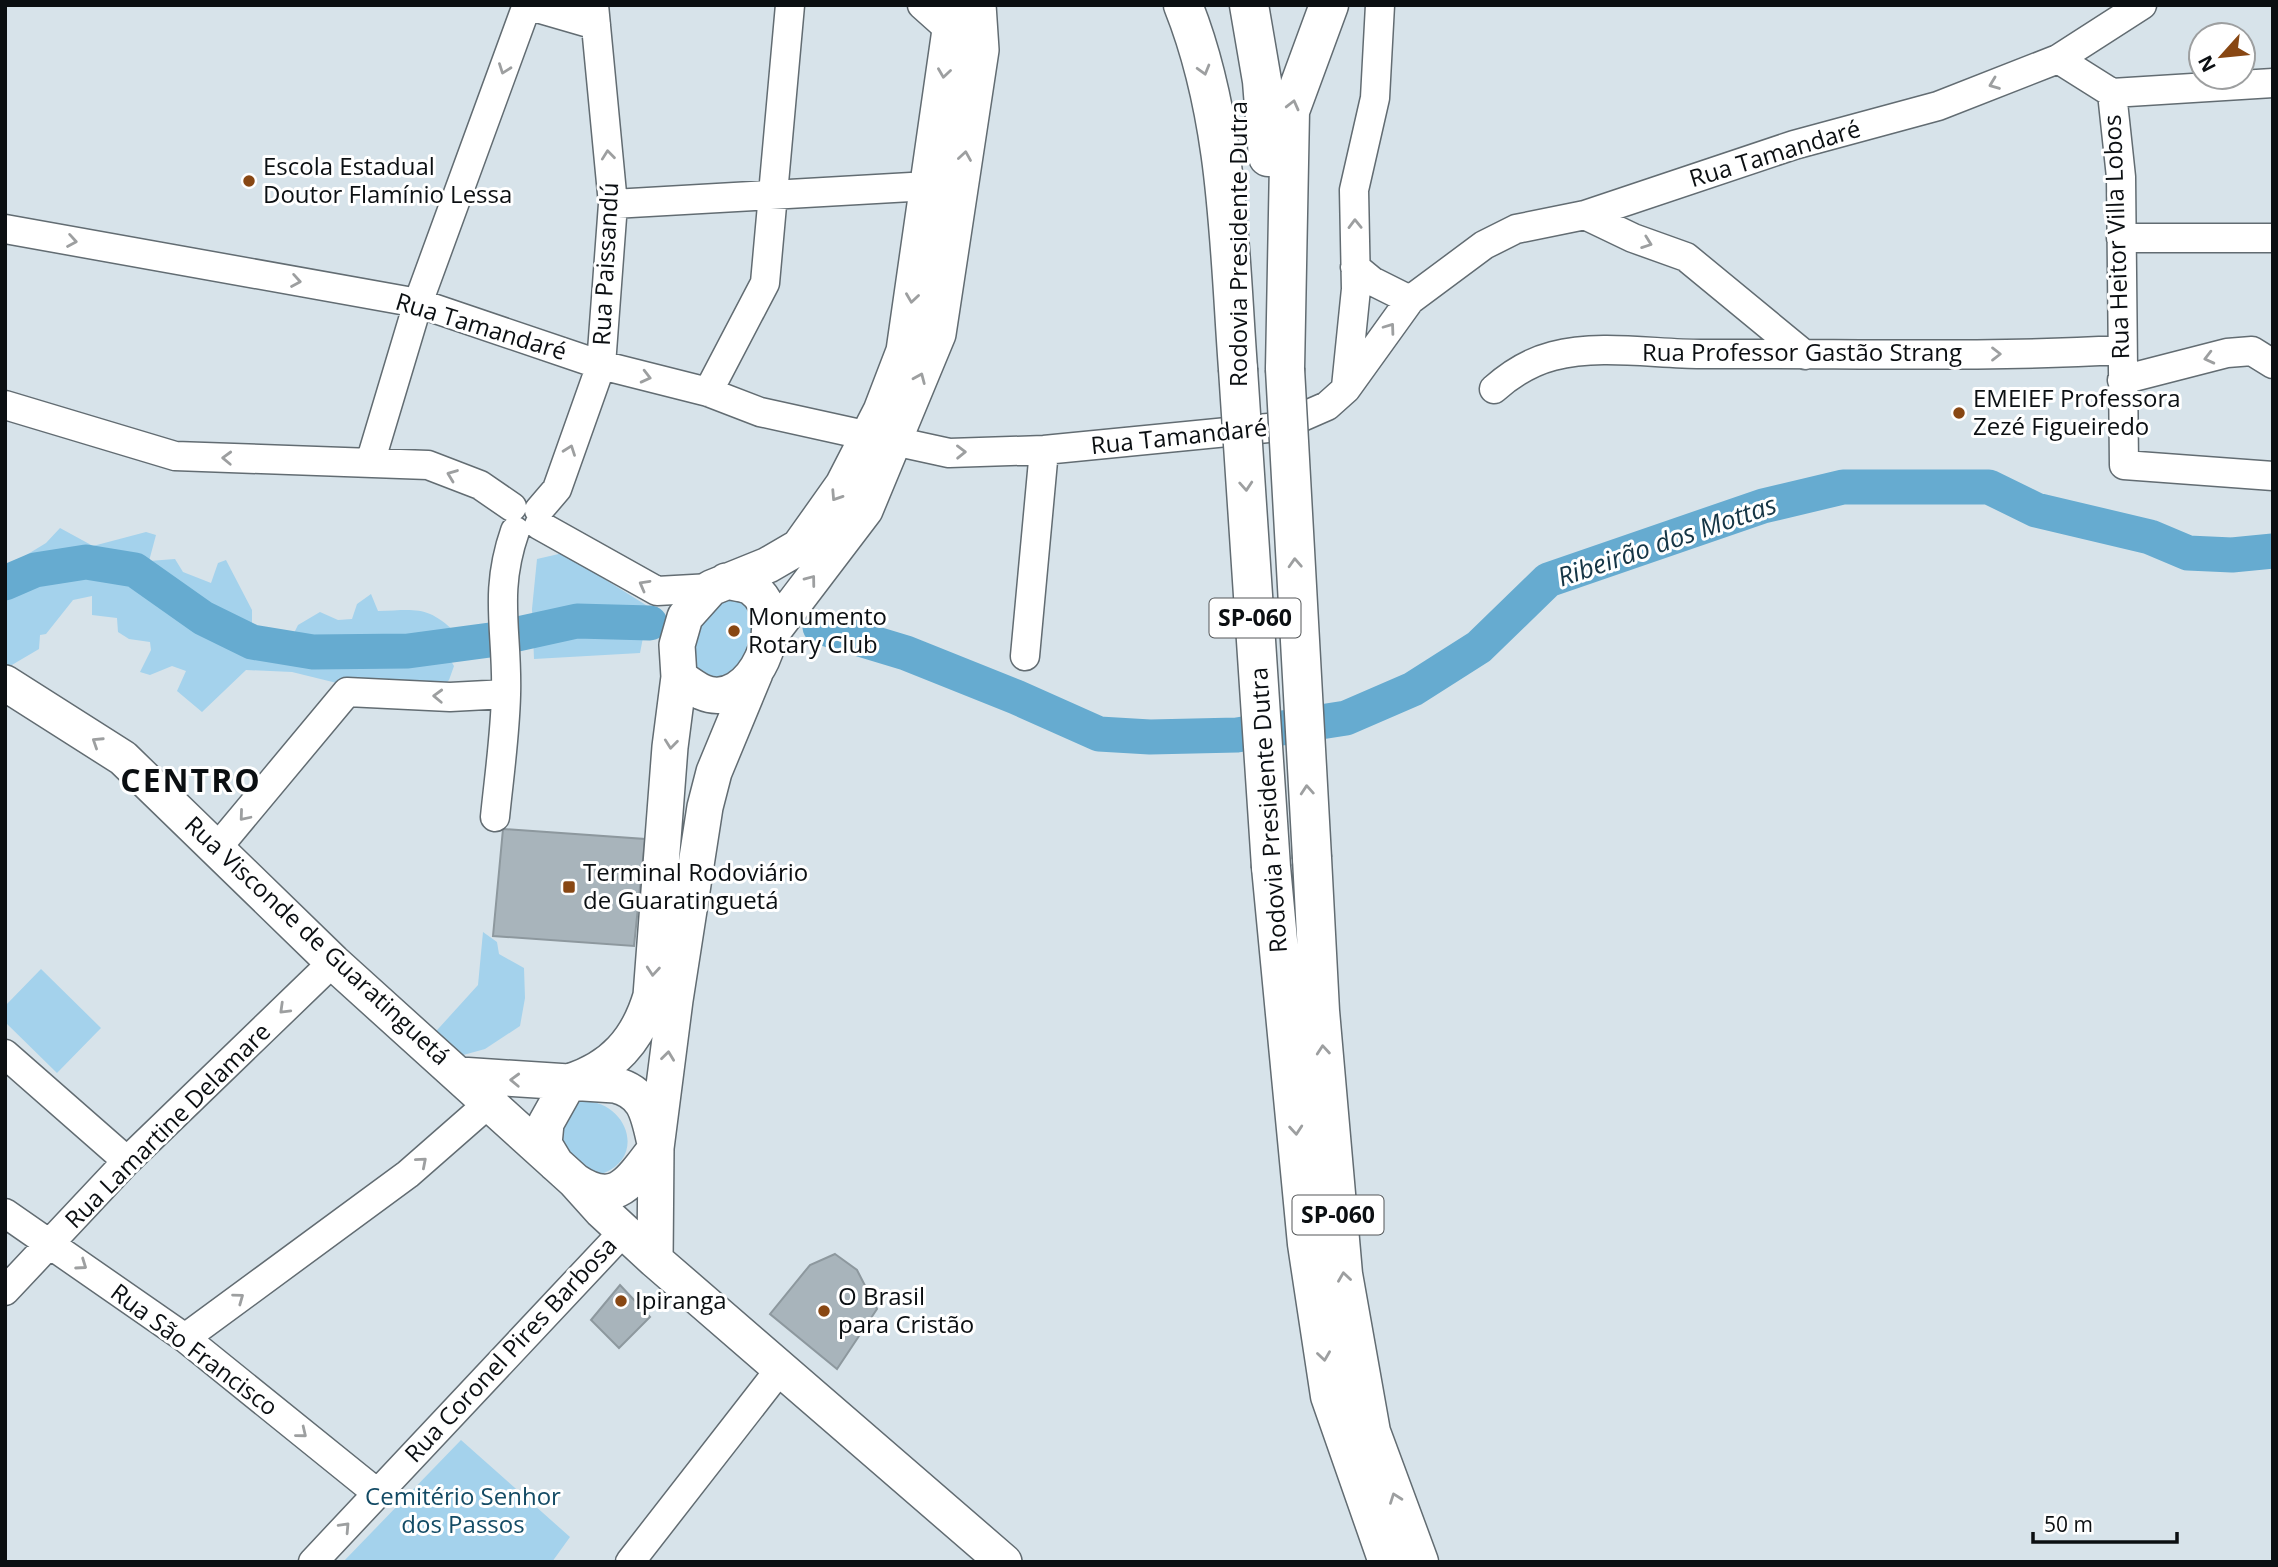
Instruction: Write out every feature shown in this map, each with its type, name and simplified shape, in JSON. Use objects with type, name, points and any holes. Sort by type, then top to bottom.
[{"type":"highway","points":[[1184,5],[1209,88],[1225,190],[1238,369]]},
{"type":"highway","name":"Rodovia Presidente Dutra","points":[[1225,5],[1238,76],[1238,369],[1272,867],[1307,1244],[1330,1396],[1388,1562]]},
{"type":"highway","name":"Rodovia Presidente Dutra","points":[[1249,5],[1262,81],[1285,369],[1320,1011],[1343,1274],[1371,1432],[1419,1562]]},
{"type":"highway","points":[[1285,369],[1290,111],[1329,5]]},
{"type":"main road","points":[[656,1148],[626,1185],[610,1194],[591,1192],[566,1172],[544,1144],[546,1124],[569,1082],[591,1075],[609,1064],[638,1030],[651,996],[670,747],[679,677],[677,645],[685,617],[718,584],[768,565],[799,547],[843,485],[881,438],[938,334],[981,51],[978,5]]},
{"type":"main road","points":[[654,1260],[656,1148],[675,1000],[705,807],[714,772],[770,635],[865,510],[904,351],[949,18]]},
{"type":"main road","points":[[718,584],[751,587],[765,601],[771,615],[770,635]]},
{"type":"main road","points":[[679,677],[704,693],[725,693],[738,689],[755,673]]},
{"type":"main road","name":"Rua Visconde de Guaratinguetá","points":[[5,683],[123,758],[333,961],[566,1172],[654,1260],[1004,1562]]},
{"type":"main road","name":"Rua Visconde de Guaratinguetá","points":[[460,1075],[569,1082]]},
{"type":"main road","points":[[569,1082],[629,1088],[641,1099],[648,1112],[656,1148],[624,1231]]},
{"type":"street","points":[[370,463],[418,303],[527,5],[595,15]]},
{"type":"street","points":[[708,392],[765,283],[790,5]]},
{"type":"street","points":[[922,5],[949,18]]},
{"type":"street","points":[[1346,389],[1355,267],[1354,190],[1375,98],[1380,5]]},
{"type":"street","name":"Rua Tamandaré","points":[[5,229],[418,303],[601,365],[708,392],[760,412],[949,453],[1044,450],[1279,427],[1327,406],[1346,389],[1410,300],[1484,245],[1516,229],[1585,215],[1794,145],[1938,106],[2058,59],[2142,5]]},
{"type":"street","name":"Rua Paissandú","points":[[495,817],[506,694],[501,612],[504,564],[526,518],[557,489],[601,365],[613,204],[595,15]]},
{"type":"street","points":[[2058,59],[2112,93],[2273,83]]},
{"type":"street","name":"Rua Heitor Villa Lobos","points":[[2112,93],[2121,177],[2120,350],[2124,465],[2273,476]]},
{"type":"street","points":[[613,204],[911,187]]},
{"type":"street","points":[[1585,215],[1686,257],[1805,355]]},
{"type":"street","points":[[2121,238],[2273,238]]},
{"type":"street","points":[[1355,267],[1372,281],[1410,300]]},
{"type":"street","name":"Rua Professor Gastão Strang","points":[[1494,389],[1515,371],[1554,356],[1599,350],[1652,354],[1805,355],[2120,350]]},
{"type":"street","points":[[2122,380],[2227,353],[2252,351],[2273,364]]},
{"type":"street","points":[[5,405],[175,456],[428,465],[480,485],[526,518],[657,592],[718,584]]},
{"type":"street","points":[[1025,656],[1044,450]]},
{"type":"street","points":[[217,848],[347,692],[450,697],[506,694]]},
{"type":"street","name":"Rua Lamartine Delamare","points":[[5,1291],[52,1244],[127,1161],[333,961]]},
{"type":"street","points":[[5,1054],[127,1161]]},
{"type":"street","points":[[184,1338],[408,1174],[489,1103]]},
{"type":"street","name":"Rua São Francisco","points":[[5,1213],[184,1338],[377,1493]]},
{"type":"street","name":"Rua Coronel Pires Barbosa","points":[[313,1562],[624,1231]]},
{"type":"street","points":[[630,1562],[781,1368]]},
{"type":"green space","points":[[60,528],[93,546],[146,532],[156,535],[149,561],[175,559],[183,572],[211,583],[218,563],[226,560],[252,610],[252,629],[292,637],[298,625],[320,612],[338,620],[352,619],[357,604],[371,594],[378,611],[411,610],[428,613],[455,632],[446,653],[454,666],[449,680],[439,690],[349,686],[292,672],[246,670],[202,712],[177,691],[186,671],[172,666],[150,675],[140,672],[151,650],[150,642],[129,639],[118,632],[117,618],[92,615],[92,596],[73,600],[46,634],[40,635],[39,649],[5,669],[5,568],[46,543]]},
{"type":"green space","points":[[563,553],[649,607],[640,653],[534,659],[532,609],[537,559]]},
{"type":"green space","points":[[726,599],[743,602],[754,612],[754,622],[750,642],[742,660],[720,681],[697,672],[694,650],[698,630],[703,621]]},
{"type":"green space","points":[[483,932],[497,942],[499,954],[524,968],[525,998],[520,1026],[485,1049],[456,1057],[429,1039],[478,985]]},
{"type":"green space","points":[[41,969],[101,1028],[57,1073],[5,1022],[5,1006]]},
{"type":"green space","points":[[583,1101],[598,1103],[610,1110],[620,1119],[626,1130],[628,1142],[625,1154],[617,1165],[601,1174],[577,1173],[554,1124],[570,1105]]},
{"type":"green space","name":"Cemitério Senhor dos Passos","points":[[461,1440],[570,1537],[552,1562],[343,1562]]},
{"type":"building","name":"Terminal Rodoviário de Guaratinguetá","points":[[503,829],[645,839],[634,946],[493,936]]},
{"type":"building","name":"O Brasil para Cristão","points":[[835,1254],[857,1270],[877,1309],[837,1369],[770,1314],[810,1265]]},
{"type":"building","name":"Ipiranga","points":[[620,1285],[650,1317],[619,1348],[591,1320]]},
{"type":"waterway","name":"Ribeirão dos Mottas","points":[[820,627],[906,653],[1099,734],[1150,737],[1237,735],[1346,718],[1413,689],[1479,647],[1548,580],[1763,506],[1843,487],[1989,487],[2036,510],[2150,537],[2188,553],[2232,555],[2273,551]]},
{"type":"waterway","name":"Ribeirão dos Mottas","points":[[5,583],[35,570],[86,562],[135,570],[203,618],[252,642],[313,652],[408,651],[490,640],[577,621],[650,623]]},
{"type":"place","name":"Escola Estadual Doutor Flamínio Lessa","points":[[249,181]]},
{"type":"place","name":"EMEIEF Professora Zezé Figueiredo","points":[[1959,413]]},
{"type":"place","name":"Monumento Rotary Club","points":[[734,631]]},
{"type":"place","name":"Terminal Rodoviário de Guaratinguetá","points":[[569,887]]},
{"type":"place","name":"Ipiranga","points":[[621,1301]]},
{"type":"place","name":"O Brasil para Cristão","points":[[824,1311]]},
{"type":"district","name":"CENTRO","points":[[191,781]]}]
